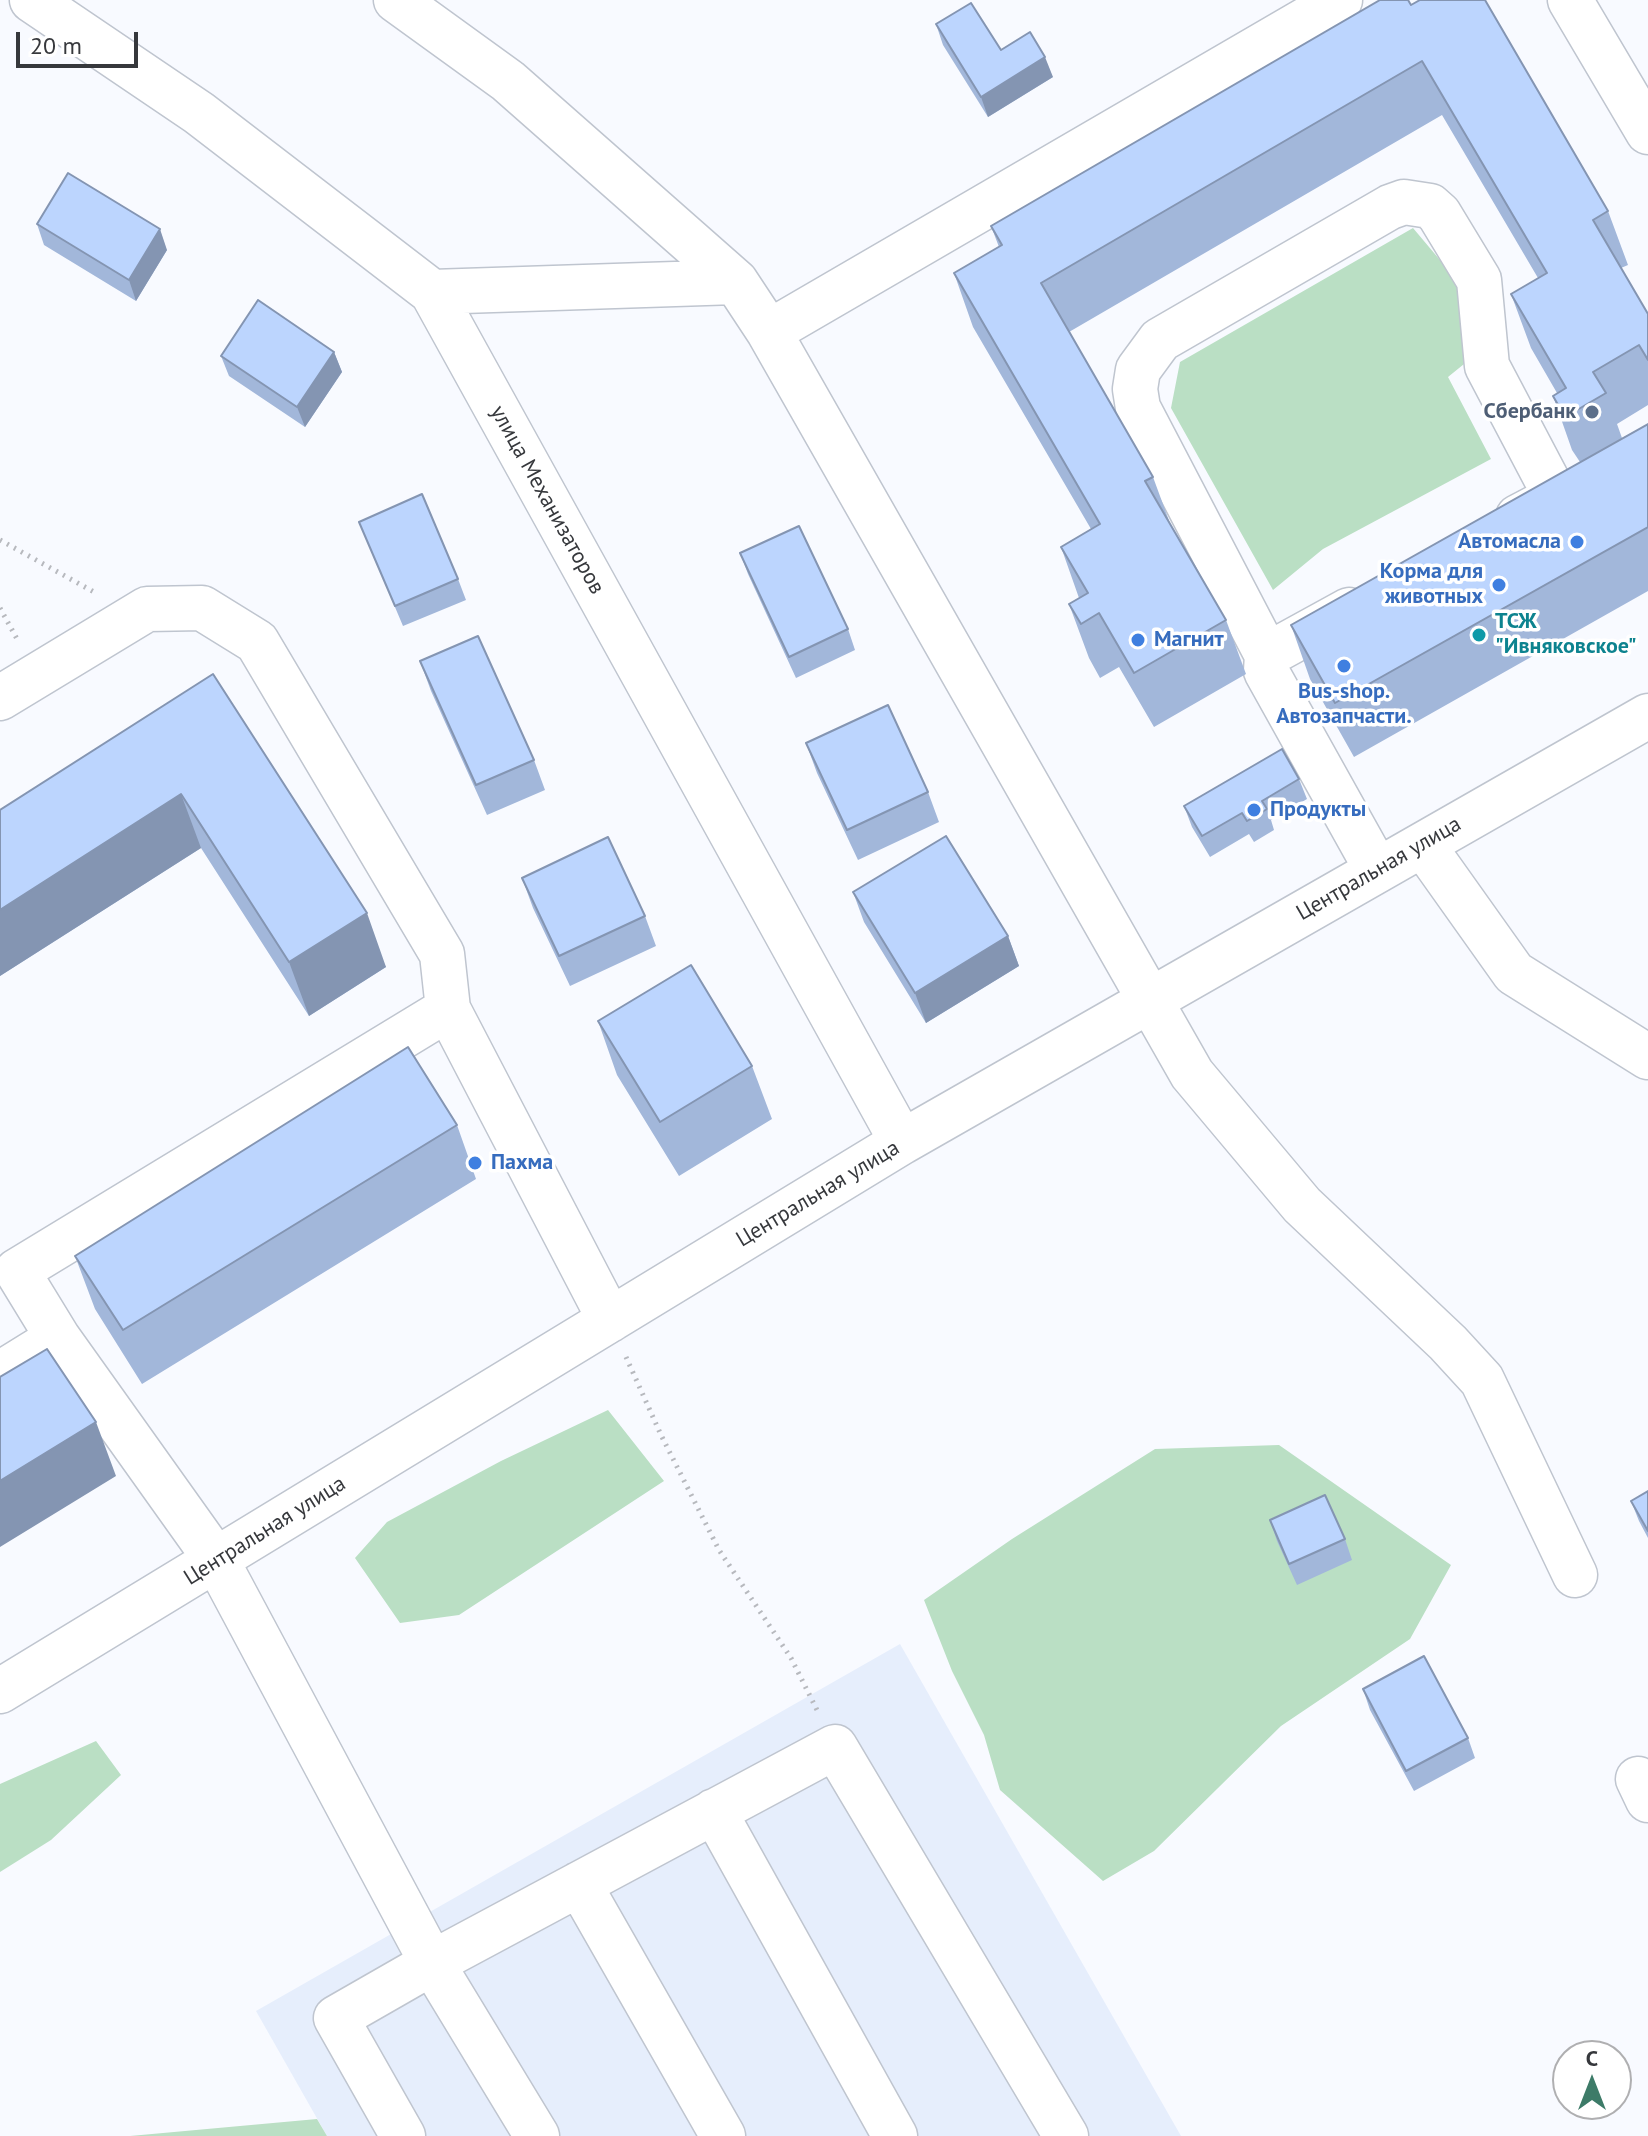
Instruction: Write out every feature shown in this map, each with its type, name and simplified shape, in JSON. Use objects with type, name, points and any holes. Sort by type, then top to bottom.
[{"type":"street","name":"улица Механизаторов","points":[[32,0],[199,113],[432,292],[902,1142]]},
{"type":"street","points":[[396,0],[508,81],[736,282],[769,332],[1192,1074],[1302,1205],[1448,1343],[1482,1380],[1575,1575]]},
{"type":"street","points":[[769,332],[1340,0]]},
{"type":"street","points":[[1570,0],[1648,132]]},
{"type":"street","points":[[1377,870],[1266,671],[1267,655],[1138,408],[1135,389],[1138,370],[1160,340],[1390,207],[1404,202],[1430,206],[1439,214],[1479,280],[1487,366],[1556,497]]},
{"type":"street","points":[[432,292],[736,282]]},
{"type":"street","points":[[1487,534],[1595,474]]},
{"type":"street","points":[[1267,655],[1377,595]]},
{"type":"street","points":[[0,698],[147,609],[202,608],[257,642],[442,954],[448,1009],[610,1320]]},
{"type":"street","name":"Центральная улица","points":[[0,1691],[902,1142],[1648,716]]},
{"type":"street","points":[[1423,845],[1514,973],[1648,1057]]},
{"type":"street","points":[[448,1009],[17,1271],[58,1338],[217,1561],[432,1963],[537,2136]]},
{"type":"street","points":[[0,1374],[58,1338]]},
{"type":"street","points":[[403,2136],[336,2018],[432,1963],[835,1747],[1066,2136]]},
{"type":"street","points":[[714,1811],[895,2136]]},
{"type":"street","points":[[579,1884],[723,2136]]},
{"type":"path","points":[[0,540],[137,616]]},
{"type":"path","points":[[610,1320],[661,1435],[719,1550],[791,1658],[835,1747]]},
{"type":"shaded area","points":[[900,1644],[1181,2136],[327,2136],[256,2011]]},
{"type":"green space","points":[[1413,228],[1461,285],[1469,360],[1448,377],[1491,459],[1323,549],[1273,590],[1171,408],[1180,362]]},
{"type":"green space","points":[[608,1410],[664,1481],[459,1615],[400,1623],[355,1558],[387,1522],[501,1461]]},
{"type":"green space","points":[[1279,1445],[1451,1565],[1410,1639],[1281,1726],[1154,1851],[1103,1881],[1000,1790],[984,1735],[952,1671],[924,1600],[1012,1539],[1155,1449]]},
{"type":"green space","points":[[96,1741],[121,1775],[51,1840],[0,1872],[0,1784]]},
{"type":"green space","points":[[317,2119],[327,2136],[130,2136]]},
{"type":"building","points":[[1380,0],[1408,0],[1411,5],[1420,0],[1485,0],[1608,211],[1593,220],[1648,314],[1648,360],[1639,345],[1593,372],[1606,393],[1565,417],[1553,396],[1566,388],[1511,294],[1547,273],[1422,61],[1041,283],[1153,477],[1145,481],[1226,620],[1134,673],[1099,613],[1081,624],[1069,604],[1088,593],[1061,547],[1100,524],[954,273],[1002,245],[991,226]]},
{"type":"building","points":[[971,3],[1001,50],[1030,32],[1045,57],[981,97],[936,24]]},
{"type":"building","points":[[68,173],[160,229],[129,280],[37,224]]},
{"type":"building","points":[[258,300],[334,352],[297,407],[221,356]]},
{"type":"building","points":[[1648,424],[1648,527],[1335,703],[1291,625]]},
{"type":"building","points":[[422,494],[458,579],[395,606],[359,522]]},
{"type":"building","points":[[799,526],[848,629],[789,657],[740,553]]},
{"type":"building","points":[[478,636],[534,760],[476,785],[420,661]]},
{"type":"building","points":[[213,674],[367,913],[289,962],[181,794],[0,910],[0,810]]},
{"type":"building","points":[[888,705],[928,792],[847,830],[806,743]]},
{"type":"building","points":[[1282,749],[1299,779],[1262,801],[1267,809],[1247,821],[1242,813],[1202,836],[1184,806]]},
{"type":"building","points":[[946,836],[1008,936],[915,993],[853,892]]},
{"type":"building","points":[[608,837],[645,916],[559,956],[522,878]]},
{"type":"building","points":[[691,965],[752,1066],[660,1122],[598,1021]]},
{"type":"building","points":[[408,1047],[457,1125],[123,1330],[75,1256]]},
{"type":"building","points":[[47,1349],[96,1422],[0,1481],[0,1377]]},
{"type":"building","points":[[1648,1491],[1648,1531],[1631,1501]]},
{"type":"building","points":[[1325,1495],[1345,1539],[1289,1564],[1270,1520]]},
{"type":"building","points":[[1424,1656],[1468,1738],[1406,1771],[1363,1689]]},
{"type":"place","name":"Сбербанк","points":[[1592,412]]},
{"type":"place","name":"Автомасла","points":[[1577,542]]},
{"type":"place","name":"Корма для животных","points":[[1499,585]]},
{"type":"place","name":"ТСЖ \"Ивняковское\"","points":[[1479,635]]},
{"type":"place","name":"Магнит","points":[[1138,640]]},
{"type":"place","name":"Bus-shop. Автозапчасти.","points":[[1344,666]]},
{"type":"place","name":"Продукты","points":[[1254,810]]},
{"type":"place","name":"Пахма","points":[[475,1163]]}]
